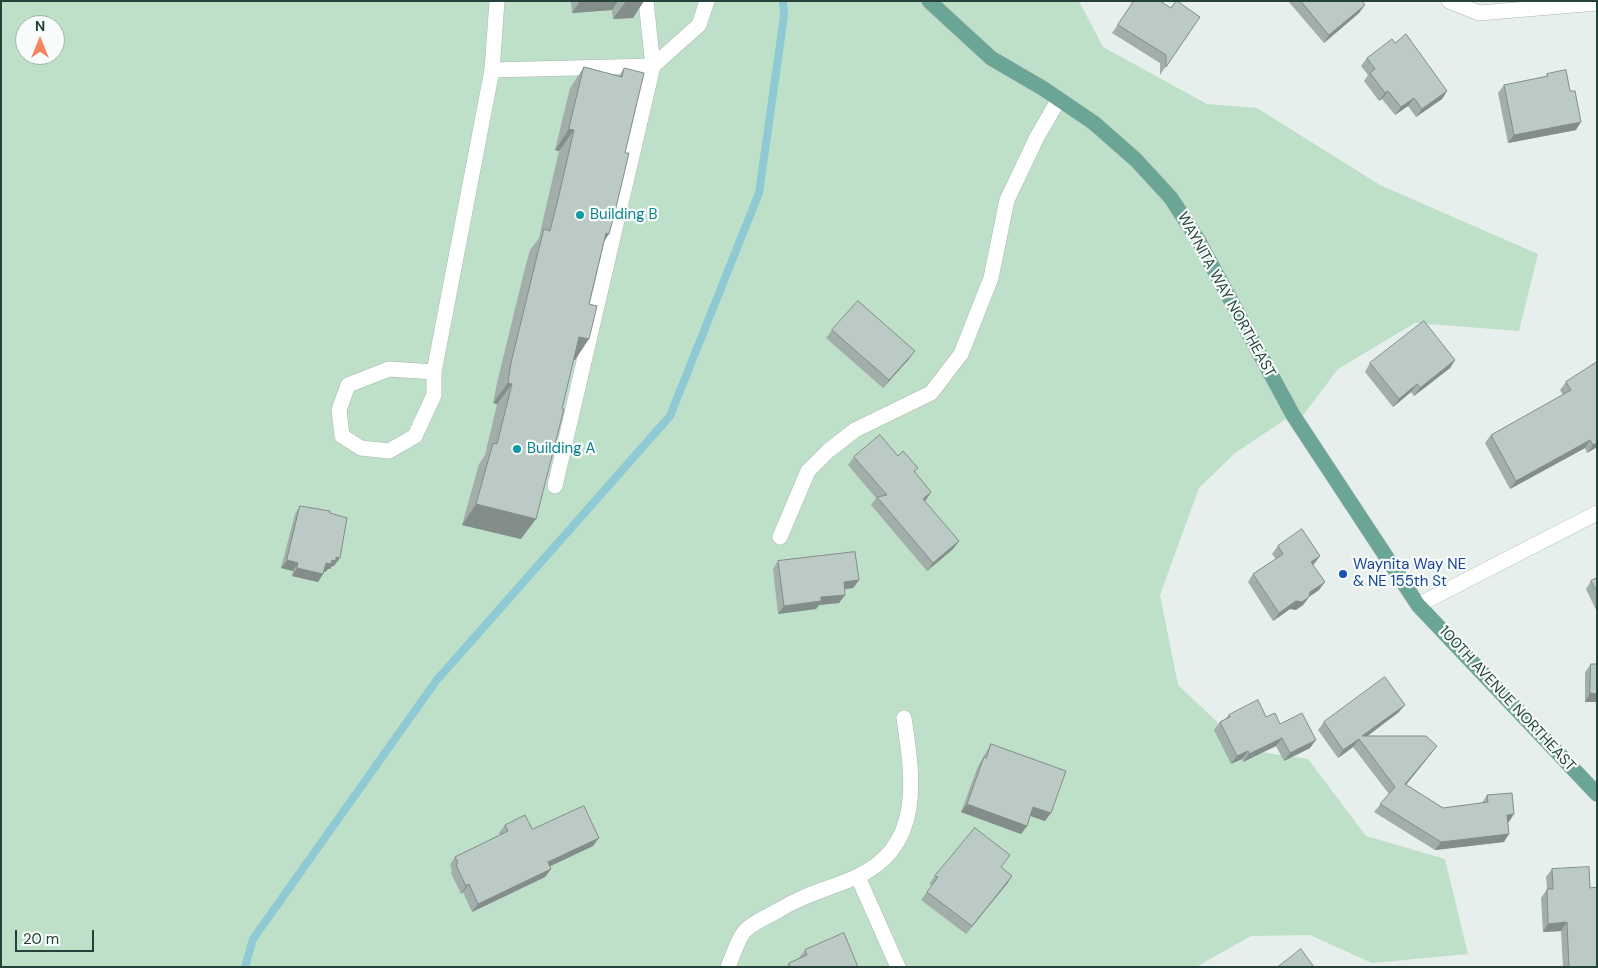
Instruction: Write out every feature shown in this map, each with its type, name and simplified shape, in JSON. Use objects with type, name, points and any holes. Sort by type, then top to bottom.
[{"type":"main road","name":"WAYNITA WAY NORTHEAST","points":[[929,1],[991,58],[1059,99],[1094,123],[1136,160],[1171,198],[1198,240],[1292,415],[1418,605]]},
{"type":"main road","name":"100TH AVENUE NORTHEAST","points":[[1418,605],[1597,794]]},
{"type":"street","points":[[434,372],[389,369],[348,385],[339,410],[342,436],[361,448],[389,451],[415,436],[434,395],[434,372],[492,70],[498,1]]},
{"type":"street","points":[[555,486],[653,66],[646,1]]},
{"type":"street","points":[[492,70],[653,66],[699,25],[707,1]]},
{"type":"street","points":[[1449,1],[1479,13],[1597,3]]},
{"type":"street","points":[[780,537],[808,471],[828,451],[855,430],[931,393],[961,354],[991,278],[1007,200],[1037,137],[1059,99]]},
{"type":"street","points":[[1418,605],[1597,513]]},
{"type":"street","points":[[728,967],[744,932],[797,899],[858,877],[886,859],[902,837],[910,803],[912,771],[904,718]]},
{"type":"street","points":[[858,877],[898,967]]},
{"type":"green space","points":[[1,1],[1079,1],[1103,47],[1207,104],[1257,108],[1380,185],[1538,254],[1519,331],[1415,323],[1338,369],[1298,422],[1292,415],[1235,453],[1199,488],[1160,595],[1178,685],[1247,750],[1308,759],[1366,836],[1445,859],[1468,954],[1372,963],[1310,935],[1251,936],[1196,967],[1,967]]},
{"type":"building","points":[[1134,1],[1160,1],[1171,8],[1177,1],[1200,17],[1166,67],[1166,55],[1118,25]]},
{"type":"building","points":[[1301,1],[1362,1],[1365,5],[1329,35]]},
{"type":"building","points":[[1406,34],[1447,91],[1422,109],[1414,98],[1401,107],[1388,91],[1385,93],[1370,73],[1375,69],[1367,58],[1392,39],[1395,43]]},
{"type":"building","points":[[584,67],[622,77],[624,68],[644,73],[625,153],[629,153],[614,216],[609,234],[606,233],[589,304],[597,306],[589,339],[579,337],[562,409],[564,409],[536,519],[476,504],[493,443],[497,444],[512,384],[508,383],[511,363],[544,229],[550,231],[558,199],[574,130],[569,129]]},
{"type":"building","points":[[1566,70],[1570,91],[1575,91],[1581,122],[1514,135],[1504,85],[1548,76],[1547,74]]},
{"type":"building","points":[[858,301],[915,351],[889,380],[832,330]]},
{"type":"building","points":[[1424,321],[1455,360],[1420,388],[1417,384],[1399,399],[1370,363]]},
{"type":"building","points":[[1597,362],[1597,443],[1593,445],[1590,440],[1516,481],[1491,435],[1571,390],[1566,382]]},
{"type":"building","points":[[880,435],[898,456],[903,451],[918,468],[914,471],[931,492],[923,499],[959,541],[933,563],[877,497],[887,495],[854,457]]},
{"type":"building","points":[[300,506],[330,511],[330,513],[347,518],[340,558],[336,557],[336,561],[332,560],[331,564],[326,563],[323,574],[297,568],[298,563],[287,560]]},
{"type":"building","points":[[1302,529],[1320,556],[1311,562],[1325,582],[1310,592],[1309,597],[1302,602],[1296,601],[1279,613],[1253,574],[1283,554],[1278,546]]},
{"type":"building","points":[[855,552],[859,580],[844,582],[845,595],[821,597],[821,601],[784,606],[778,561]]},
{"type":"building","points":[[1597,578],[1597,592],[1591,581]]},
{"type":"building","points":[[1591,664],[1597,664],[1597,694],[1590,693]]},
{"type":"building","points":[[1385,677],[1405,705],[1362,736],[1426,736],[1437,746],[1405,784],[1443,808],[1488,802],[1487,795],[1512,793],[1514,814],[1507,815],[1509,834],[1441,842],[1380,804],[1395,787],[1359,739],[1343,750],[1324,722]]},
{"type":"building","points":[[1258,700],[1266,717],[1275,713],[1280,724],[1302,713],[1316,740],[1290,753],[1282,738],[1249,754],[1248,751],[1237,756],[1220,722],[1230,717],[1229,715]]},
{"type":"building","points":[[991,744],[1066,771],[1051,813],[1033,807],[1027,826],[967,804],[984,757],[986,758]]},
{"type":"building","points":[[584,806],[599,838],[548,862],[551,869],[478,904],[469,884],[466,886],[456,865],[458,863],[455,857],[508,831],[505,825],[525,815],[532,829]]},
{"type":"building","points":[[975,828],[1010,855],[1001,867],[1012,876],[972,926],[927,892],[938,877],[935,876]]},
{"type":"building","points":[[1589,867],[1590,888],[1597,887],[1597,967],[1569,967],[1567,922],[1548,924],[1547,889],[1553,889],[1552,869]]},
{"type":"building","points":[[844,933],[858,967],[790,967],[789,963],[807,955],[805,950]]},
{"type":"building","points":[[1301,949],[1314,967],[1278,967]]},
{"type":"waterway","points":[[245,967],[253,939],[436,681],[670,416],[759,193],[784,16],[783,1]]},
{"type":"place","name":"Building B","points":[[580,215]]},
{"type":"place","name":"Building A","points":[[517,449]]},
{"type":"place","name":"Waynita Way NE & NE 155th St","points":[[1343,574]]}]
